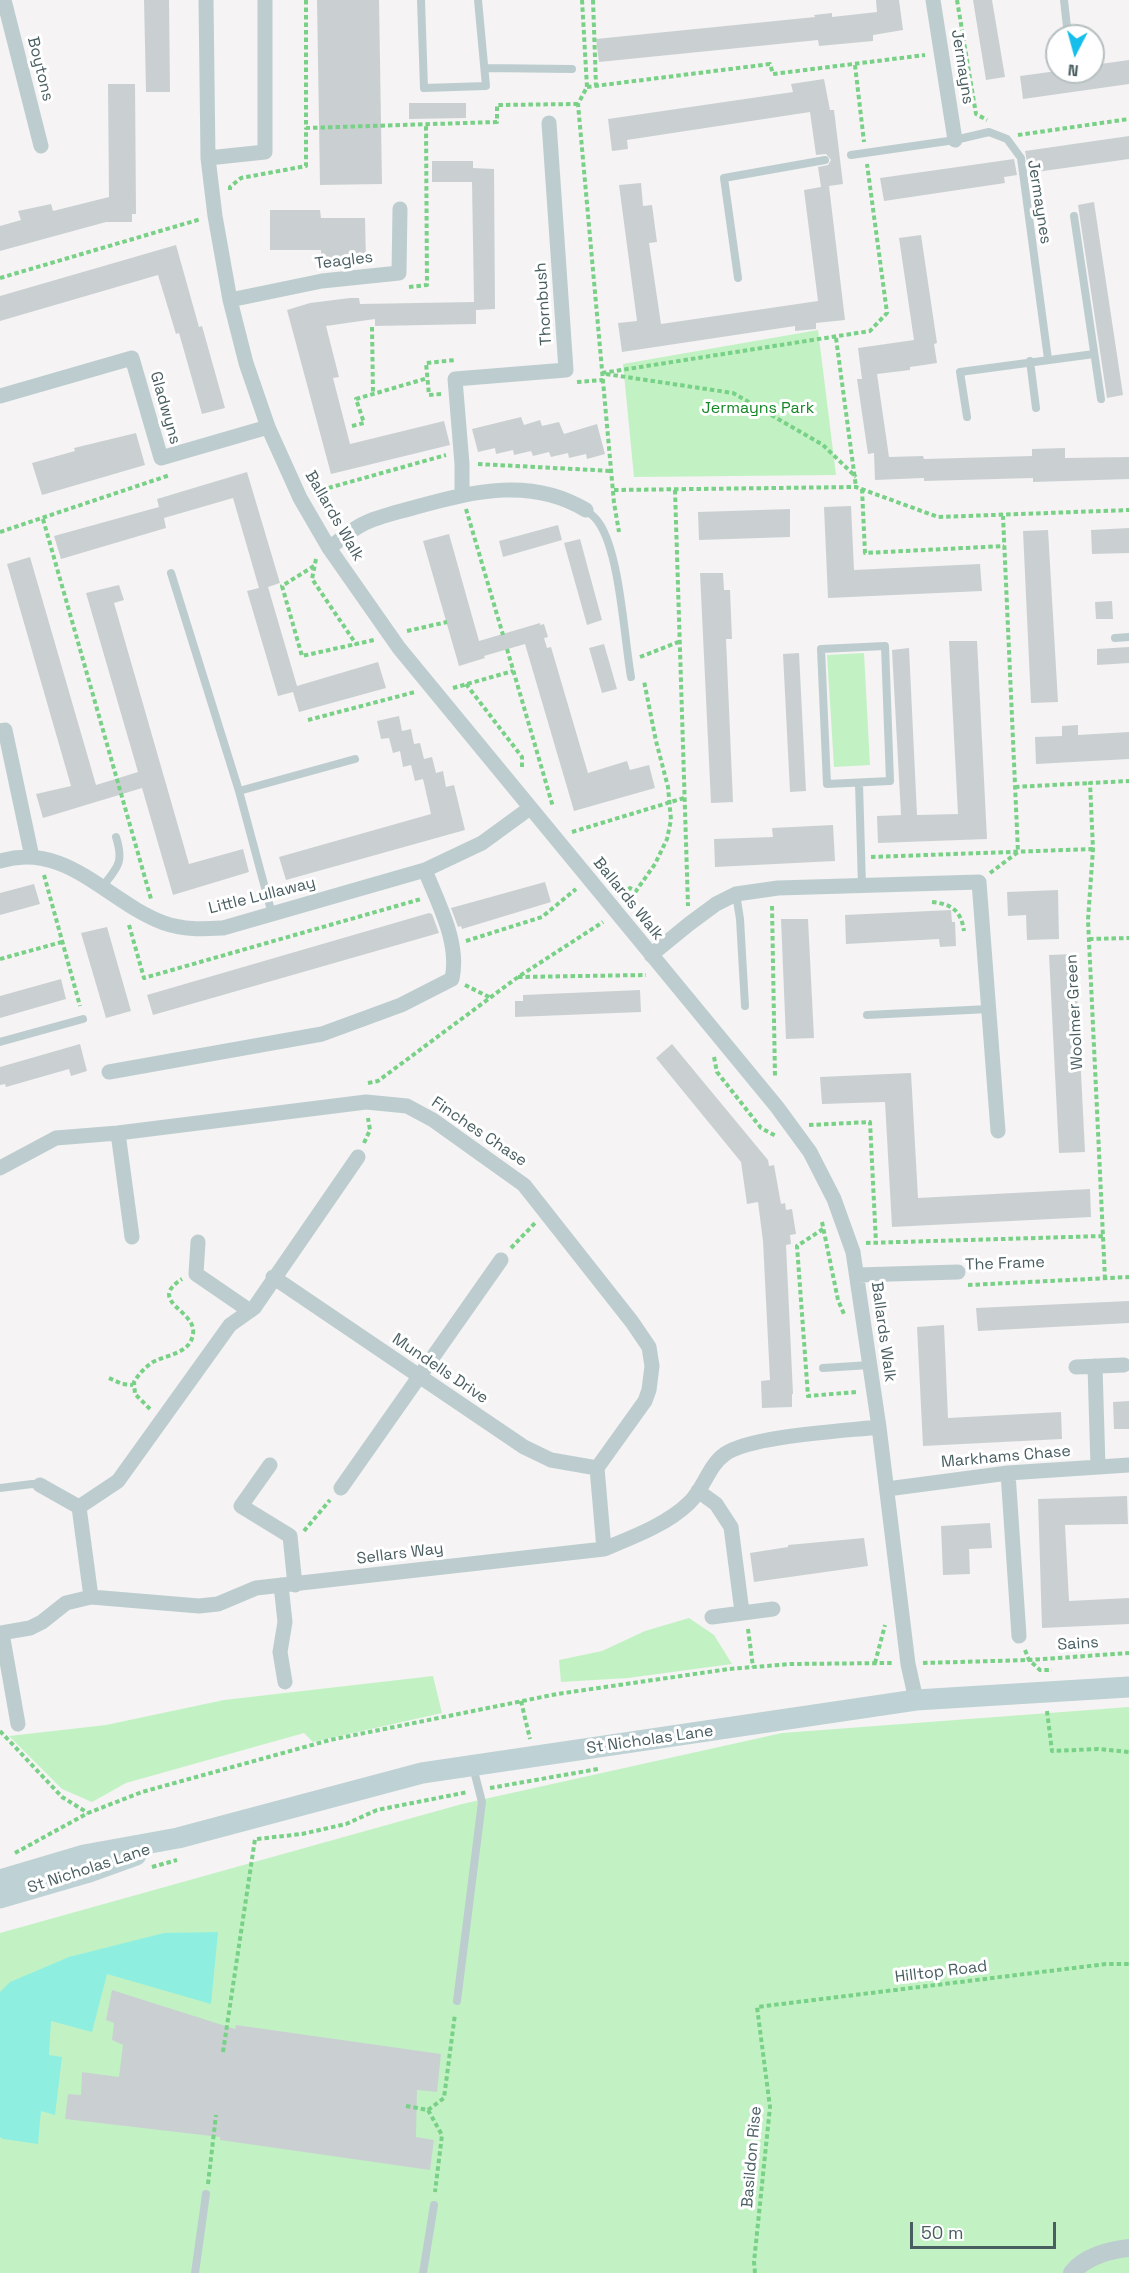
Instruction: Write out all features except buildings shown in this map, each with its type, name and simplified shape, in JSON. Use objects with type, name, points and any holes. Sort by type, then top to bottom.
[{"type":"main road","name":"St Nicholas Lane","points":[[0,1880],[84,1855],[178,1838],[422,1773],[916,1700],[1129,1687]]},
{"type":"main road","name":"St Nicholas Lane","points":[[0,1898],[99,1869],[178,1838]]},
{"type":"street","name":"Boytons","points":[[4,0],[40,146]]},
{"type":"street","name":"Ballards Walk","points":[[206,0],[208,158],[215,216],[230,300],[246,363],[268,427],[307,495],[329,548],[399,648],[777,1107],[810,1152],[841,1216],[850,1242],[857,1275],[879,1427],[908,1664],[916,1700]]},
{"type":"street","points":[[208,158],[265,152],[264,0]]},
{"type":"street","name":"Jermayns","points":[[933,0],[955,140]]},
{"type":"street","name":"Thornbush","points":[[462,494],[462,457],[451,379],[566,370],[549,123]]},
{"type":"street","name":"Teagles","points":[[230,300],[322,281],[399,273],[400,209]]},
{"type":"street","name":"Gladwyns","points":[[0,396],[132,358],[161,458],[268,427]]},
{"type":"street","points":[[329,548],[363,524],[462,494],[501,489],[549,494],[568,499],[586,510]]},
{"type":"street","points":[[0,731],[5,730],[32,857]]},
{"type":"street","name":"Little Lullaway","points":[[0,861],[32,857],[77,871],[136,909],[158,920],[190,930],[223,928],[425,870],[482,843],[530,808]]},
{"type":"street","points":[[108,1072],[322,1034],[400,1005],[452,979],[455,966],[453,945],[425,870]]},
{"type":"street","points":[[651,955],[688,924],[716,904],[736,894],[778,888],[979,882],[999,1131]]},
{"type":"street","name":"Finches Chase","points":[[0,1168],[56,1138],[118,1133],[366,1102],[407,1106],[433,1120],[524,1185],[548,1213],[649,1347],[652,1366],[645,1401],[597,1468]]},
{"type":"street","points":[[118,1133],[132,1237]]},
{"type":"street","points":[[79,1507],[118,1481],[230,1325],[250,1311],[358,1157]]},
{"type":"street","points":[[198,1242],[196,1274],[250,1311]]},
{"type":"street","points":[[341,1488],[501,1260]]},
{"type":"street","name":"The Frame","points":[[857,1275],[958,1272]]},
{"type":"street","name":"Mundells Drive","points":[[273,1277],[524,1447],[551,1460],[597,1468]]},
{"type":"street","points":[[1076,1367],[1124,1365]]},
{"type":"street","points":[[1095,1366],[1098,1467]]},
{"type":"street","name":"Sellars Way","points":[[1,1633],[30,1628],[66,1604],[91,1597],[199,1606],[218,1604],[256,1588],[604,1549],[645,1532],[690,1502],[716,1462],[726,1453],[744,1446],[776,1439],[879,1427]]},
{"type":"street","points":[[270,1465],[241,1506],[290,1536],[285,1622],[280,1652],[285,1682]]},
{"type":"street","name":"Markhams Chase","points":[[887,1489],[1008,1473],[1129,1465]]},
{"type":"street","points":[[597,1468],[604,1549]]},
{"type":"street","points":[[1008,1473],[1019,1636]]},
{"type":"street","points":[[40,1485],[79,1507]]},
{"type":"street","points":[[698,1491],[716,1504],[731,1527],[744,1612]]},
{"type":"street","points":[[79,1507],[91,1597]]},
{"type":"street","points":[[712,1617],[773,1609]]},
{"type":"street","points":[[1,1633],[18,1724]]},
{"type":"street","points":[[1072,2273],[1077,2265],[1112,2250],[1129,2248]]},
{"type":"lane","points":[[420,0],[424,88],[486,86],[478,0]]},
{"type":"lane","points":[[1064,0],[1067,24]]},
{"type":"lane","points":[[485,68],[572,69]]},
{"type":"lane","points":[[852,155],[955,140],[990,132],[1003,136]]},
{"type":"lane","name":"Jermaynes","points":[[1003,136],[1021,158],[1048,358]]},
{"type":"lane","points":[[738,278],[724,178],[825,160]]},
{"type":"lane","name":"Jermaynes","points":[[1074,216],[1101,399]]},
{"type":"lane","points":[[967,417],[960,372],[1048,358],[1094,354]]},
{"type":"lane","points":[[1030,361],[1036,408]]},
{"type":"lane","points":[[586,510],[599,522],[613,560],[631,676]]},
{"type":"lane","points":[[171,573],[239,791],[272,915]]},
{"type":"lane","points":[[1115,638],[1129,637]]},
{"type":"lane","points":[[885,646],[890,782],[859,783],[827,784],[821,649],[885,646]]},
{"type":"lane","points":[[239,791],[355,759]]},
{"type":"lane","points":[[859,783],[862,886]]},
{"type":"lane","points":[[103,886],[120,862],[116,837]]},
{"type":"lane","points":[[736,894],[740,919],[745,1006]]},
{"type":"lane","points":[[867,1015],[989,1009]]},
{"type":"lane","points":[[0,1042],[83,1019]]},
{"type":"lane","points":[[823,1368],[870,1365]]},
{"type":"lane","points":[[0,1488],[40,1485]]},
{"type":"lane","points":[[457,2001],[482,1802],[473,1766]]},
{"type":"lane","points":[[195,2273],[207,2194]]},
{"type":"lane","points":[[423,2273],[434,2205]]},
{"type":"path","points":[[231,196],[230,187],[241,178],[306,166],[306,0]]},
{"type":"path","points":[[582,0],[587,87],[578,104],[602,373],[620,536]]},
{"type":"path","points":[[593,0],[596,86]]},
{"type":"path","points":[[957,0],[976,114],[995,125]]},
{"type":"path","points":[[587,87],[770,64],[773,74],[926,55],[925,44]]},
{"type":"path","points":[[602,373],[870,331],[887,313],[855,64]]},
{"type":"path","points":[[306,128],[497,122],[497,105],[578,104]]},
{"type":"path","points":[[1003,136],[1129,119]]},
{"type":"path","points":[[404,287],[427,285],[426,124]]},
{"type":"path","points":[[0,278],[215,216]]},
{"type":"path","points":[[372,327],[373,394]]},
{"type":"path","points":[[836,338],[856,487]]},
{"type":"path","points":[[602,373],[733,393],[823,445],[856,477]]},
{"type":"path","points":[[352,426],[364,423],[356,399],[428,378]]},
{"type":"path","points":[[309,482],[307,495],[462,457],[612,471]]},
{"type":"path","points":[[0,532],[145,483]]},
{"type":"path","points":[[614,490],[856,487],[938,517],[1129,510]]},
{"type":"path","points":[[862,489],[865,553],[1004,546]]},
{"type":"path","points":[[675,490],[688,924]]},
{"type":"path","points":[[462,494],[503,635]]},
{"type":"path","points":[[1003,516],[1018,852]]},
{"type":"path","points":[[43,519],[158,920]]},
{"type":"path","points":[[312,550],[317,559],[312,579],[356,644]]},
{"type":"path","points":[[315,566],[282,586],[302,656],[375,640]]},
{"type":"path","points":[[406,631],[447,622]]},
{"type":"path","points":[[628,660],[681,641]]},
{"type":"path","points":[[638,646],[641,666]]},
{"type":"path","points":[[507,649],[555,815],[549,807]]},
{"type":"path","points":[[437,692],[513,671]]},
{"type":"path","points":[[364,1084],[378,1081],[614,909],[630,888],[636,891],[655,864],[667,838],[671,820],[671,803],[643,675]]},
{"type":"path","points":[[408,683],[421,700]]},
{"type":"path","points":[[466,684],[522,758],[522,775]]},
{"type":"path","points":[[308,720],[415,692]]},
{"type":"path","points":[[1015,787],[1129,781]]},
{"type":"path","name":"Woolmer Green","points":[[1090,783],[1093,849],[1088,920],[1105,1279]]},
{"type":"path","points":[[569,833],[684,798]]},
{"type":"path","points":[[862,858],[1093,849]]},
{"type":"path","points":[[979,882],[1018,852]]},
{"type":"path","points":[[44,874],[83,1019]]},
{"type":"path","points":[[460,943],[542,917],[576,888]]},
{"type":"path","points":[[127,916],[144,978],[426,897]]},
{"type":"path","points":[[926,901],[946,904],[953,908],[963,921],[964,939]]},
{"type":"path","points":[[770,1078],[775,1084],[770,906],[782,905]]},
{"type":"path","points":[[1089,939],[1129,938]]},
{"type":"path","points":[[0,959],[62,942]]},
{"type":"path","points":[[518,977],[647,975]]},
{"type":"path","points":[[452,979],[491,998]]},
{"type":"path","points":[[712,1050],[717,1071],[761,1128],[778,1137]]},
{"type":"path","points":[[358,1157],[369,1130],[366,1102]]},
{"type":"path","points":[[813,1134],[807,1125],[870,1122],[876,1243]]},
{"type":"path","points":[[501,1260],[527,1229],[548,1213]]},
{"type":"path","points":[[822,1218],[838,1300],[846,1319]]},
{"type":"path","points":[[823,1228],[797,1246],[808,1396],[856,1393],[853,1366]]},
{"type":"path","points":[[862,1234],[866,1244],[1102,1236]]},
{"type":"path","name":"The Frame","points":[[958,1272],[959,1285],[1129,1277]]},
{"type":"path","points":[[162,1418],[135,1394],[133,1385],[144,1368],[189,1346],[194,1329],[191,1321],[174,1306],[169,1292],[172,1285],[196,1274]]},
{"type":"path","points":[[109,1378],[122,1384],[133,1385]]},
{"type":"path","points":[[291,1547],[341,1488]]},
{"type":"path","points":[[744,1612],[753,1666]]},
{"type":"path","name":"Sains","points":[[941,1664],[1129,1653]]},
{"type":"path","points":[[12,1855],[88,1813],[142,1792],[330,1740],[557,1694],[753,1666],[908,1664]]},
{"type":"path","points":[[1045,1692],[1052,1751],[1098,1749],[1129,1752]]},
{"type":"path","points":[[0,1731],[62,1797],[88,1813]]},
{"type":"path","points":[[244,1842],[302,1834],[346,1824],[377,1810],[605,1768]]},
{"type":"path","points":[[224,2052],[255,1839]]},
{"type":"path","points":[[144,1869],[178,1860]]},
{"type":"path","name":"Hilltop Road","points":[[757,2007],[1094,1965],[1129,1964]]},
{"type":"path","points":[[406,2106],[428,2110],[444,2098],[457,2001]]},
{"type":"path","name":"Basildon Rise","points":[[755,2273],[754,2262],[770,2107],[757,2007]]},
{"type":"path","points":[[428,2110],[442,2135],[434,2205]]},
{"type":"path","points":[[207,2194],[216,2115]]},
{"type":"green space","name":"Jermayns Park","points":[[818,330],[836,475],[634,477],[623,364]]},
{"type":"green space","points":[[864,653],[870,765],[834,767],[827,655]]},
{"type":"green space","points":[[689,1618],[714,1635],[732,1664],[628,1678],[561,1682],[559,1660],[602,1651],[645,1631]]},
{"type":"green space","points":[[433,1676],[442,1713],[313,1742],[304,1733],[126,1783],[92,1802],[62,1789],[9,1736],[106,1725],[224,1700]]},
{"type":"green space","points":[[1129,1707],[1129,2273],[0,2273],[0,1933],[462,1804],[782,1733]]},
{"type":"shaded area","points":[[218,1932],[211,2004],[107,1974],[92,2032],[51,2021],[49,2055],[62,2057],[55,2115],[41,2111],[38,2144],[0,2137],[0,1992],[10,1982],[69,1957],[164,1933]]}]
